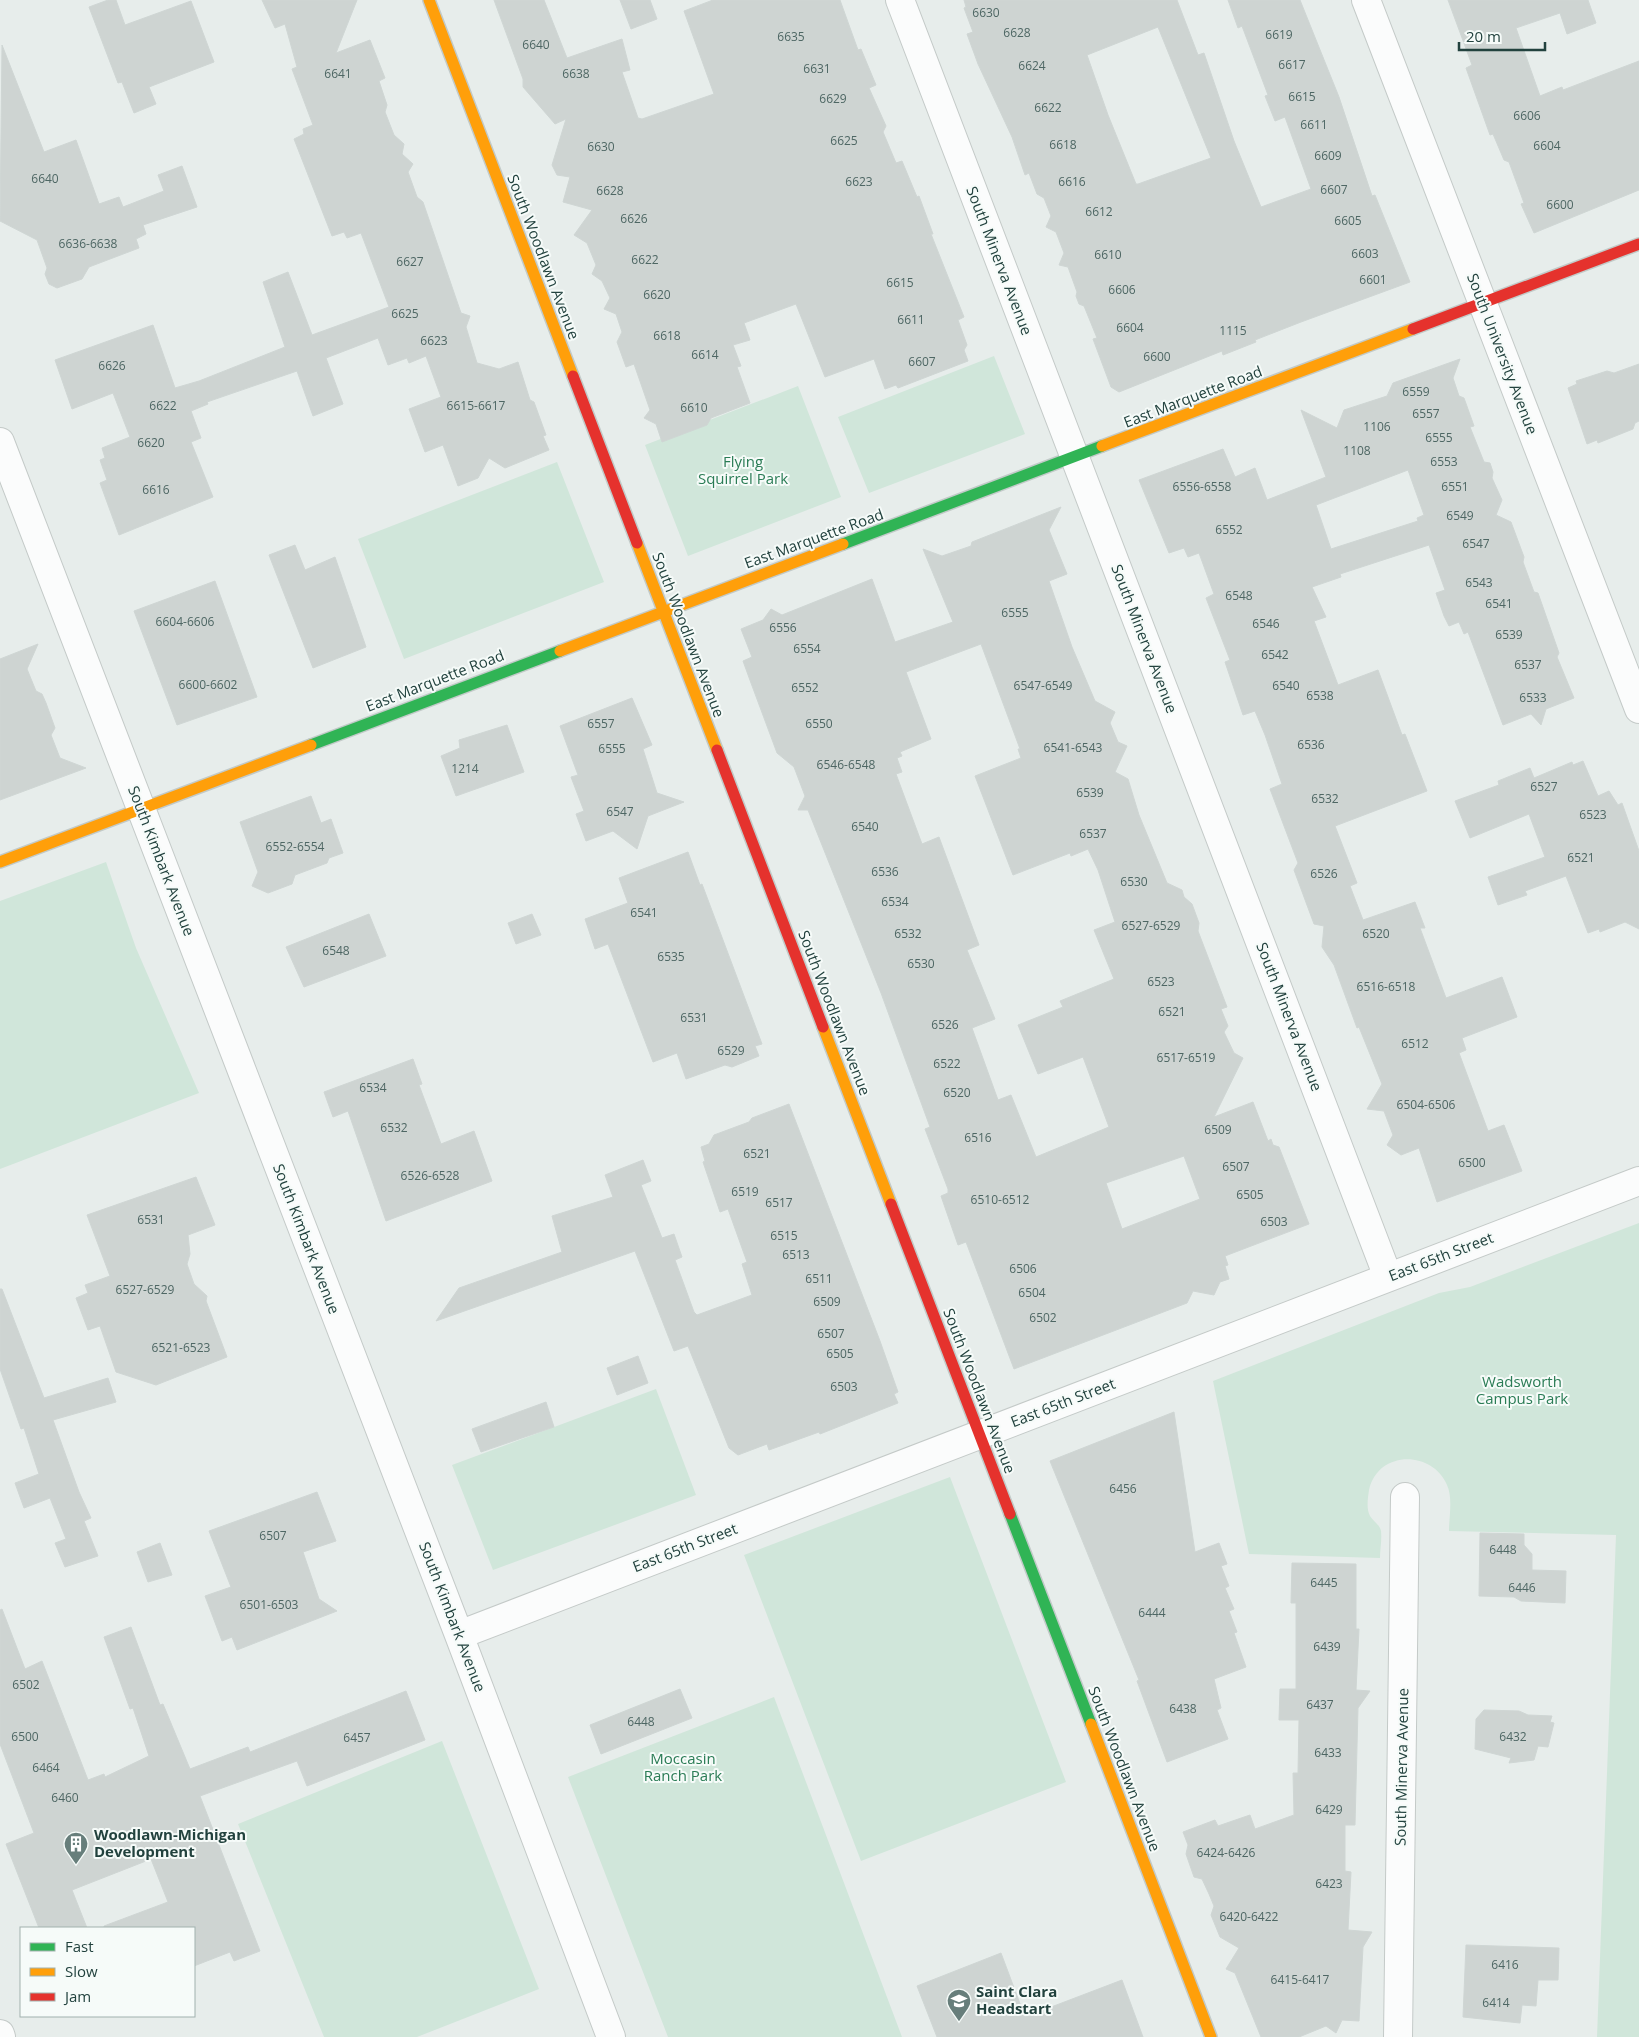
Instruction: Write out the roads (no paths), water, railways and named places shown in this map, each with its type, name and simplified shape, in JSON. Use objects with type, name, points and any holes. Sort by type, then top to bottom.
[{"type":"street","name":"South Woodlawn Avenue","points":[[428,0],[1211,2037]]},
{"type":"street","name":"South Minerva Avenue","points":[[900,0],[1388,1277]]},
{"type":"street","name":"South University Avenue","points":[[1366,0],[1639,709]]},
{"type":"street","name":"East Marquette Road","points":[[0,862],[1639,244]]},
{"type":"street","name":"South Kimbark Avenue","points":[[0,442],[459,1635],[611,2037]]},
{"type":"street","name":"East 65th Street","points":[[459,1635],[1639,1181]]},
{"type":"street","name":"South Minerva Avenue","points":[[1398,2037],[1405,1497]]},
{"type":"place","name":"Woodlawn-Michigan Development","points":[[76,1865]]},
{"type":"place","name":"Saint Clara Headstart","points":[[959,2022]]},
{"type":"park label","name":"Flying Squirrel Park","points":[[743,470]]},
{"type":"park label","name":"Wadsworth Campus Park","points":[[1522,1390]]},
{"type":"park label","name":"Moccasin Ranch Park","points":[[683,1768]]}]
